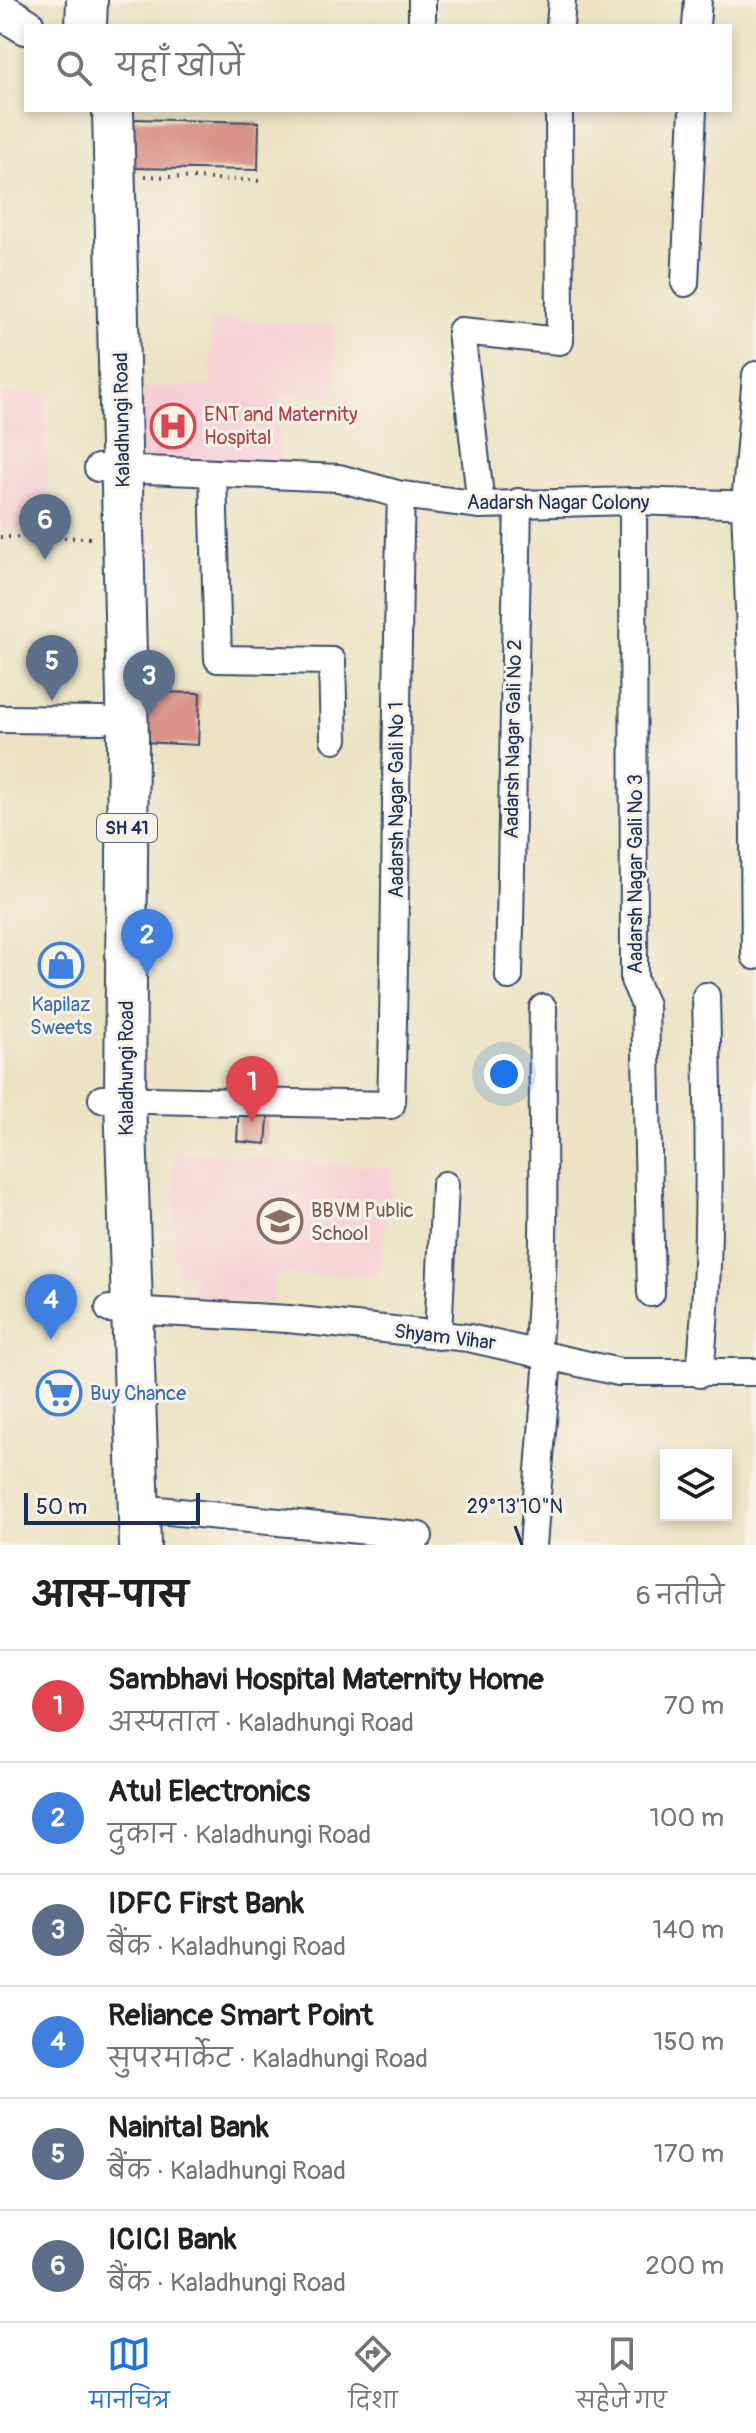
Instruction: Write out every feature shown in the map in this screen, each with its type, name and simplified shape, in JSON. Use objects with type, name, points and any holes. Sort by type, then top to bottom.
[{"type":"main road","points":[[86,24],[87,0]]},
{"type":"main road","points":[[112,0],[112,24]]},
{"type":"main road","name":"Kaladhungi Road","points":[[87,112],[111,469],[99,538],[110,734]]},
{"type":"main road","name":"Kaladhungi Road","points":[[113,112],[110,734],[113,1099],[120,1308],[139,1526]]},
{"type":"main road","name":"Kaladhungi Road","points":[[115,1545],[120,1308]]},
{"type":"street","points":[[422,0],[422,24]]},
{"type":"street","points":[[560,24],[562,0]]},
{"type":"street","points":[[696,24],[698,0]]},
{"type":"street","points":[[0,10],[24,25]]},
{"type":"street","points":[[481,505],[461,331],[560,341],[559,112]]},
{"type":"street","points":[[685,283],[693,112]]},
{"type":"street","points":[[755,956],[750,505],[756,375]]},
{"type":"street","name":"Aadarsh Nagar Colony","points":[[111,469],[339,478],[401,495],[481,505],[633,501],[750,505]]},
{"type":"street","points":[[213,474],[218,659],[332,661],[334,739]]},
{"type":"street","name":"Aadarsh Nagar Gali No 1","points":[[113,1099],[391,1105],[398,876],[395,701],[401,495]]},
{"type":"street","name":"Aadarsh Nagar Gali No 3","points":[[633,501],[634,980],[645,1005],[651,1293]]},
{"type":"street","name":"Aadarsh Nagar Gali No 2","points":[[509,976],[518,502]]},
{"type":"street","points":[[0,719],[110,734]]},
{"type":"street","points":[[700,1374],[708,1250],[706,996]]},
{"type":"street","points":[[533,1545],[545,1269],[543,1008]]},
{"type":"street","points":[[438,1336],[445,1185]]},
{"type":"street","name":"Shyam Vihar","points":[[120,1308],[288,1319],[499,1343],[542,1356],[619,1372],[756,1372]]},
{"type":"street","points":[[139,1526],[419,1536]]},
{"type":"path","points":[[115,175],[263,181]]},
{"type":"path","points":[[0,537],[99,538]]},
{"type":"shaded area","points":[[211,319],[336,326],[336,395],[280,396],[280,467],[134,464],[133,389],[211,386]]},
{"type":"shaded area","points":[[0,394],[47,394],[49,528],[0,529]]},
{"type":"shaded area","name":"BBVM Public School","points":[[174,1150],[393,1169],[380,1276],[274,1274],[273,1302],[191,1297],[194,1275],[174,1273]]},
{"type":"building","points":[[132,119],[259,122],[258,170],[132,168]]},
{"type":"building","points":[[146,692],[200,693],[198,745],[143,742]]},
{"type":"building","points":[[239,1105],[269,1107],[266,1144],[237,1141]]},
{"type":"place","name":"ENT and Maternity Hospital","points":[[173,426]]},
{"type":"place","name":"ICICI Bank","points":[[45,560]]},
{"type":"place","name":"Nainital Bank","points":[[52,701]]},
{"type":"place","name":"IDFC First Bank","points":[[149,716]]},
{"type":"place","name":"Kapilaz Sweets","points":[[61,965]]},
{"type":"place","name":"Atul Electronics","points":[[147,975]]},
{"type":"place","name":"Sambhavi Hospital Maternity Home","points":[[252,1122]]},
{"type":"place","name":"BBVM Public School","points":[[280,1221]]},
{"type":"place","name":"Reliance Smart Point","points":[[51,1340]]},
{"type":"place","name":"Buy Chance","points":[[59,1393]]}]
